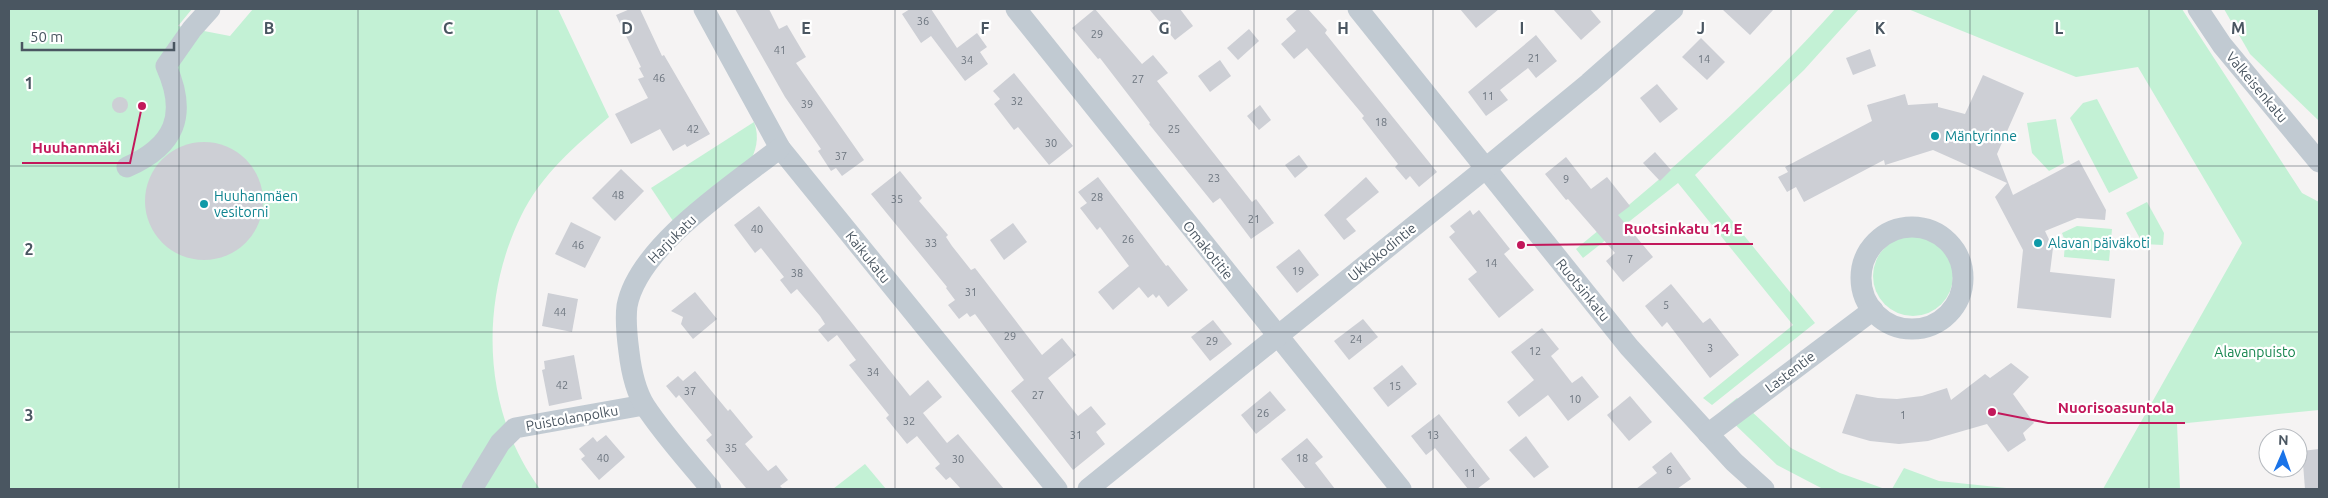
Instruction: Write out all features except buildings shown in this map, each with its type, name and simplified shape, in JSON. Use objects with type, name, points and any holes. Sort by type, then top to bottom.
[{"type":"street","name":"Kaikukatu","points":[[704,9],[780,148],[1057,489]]},
{"type":"street","name":"Omakotitie","points":[[1016,9],[1277,337],[1401,489]]},
{"type":"street","name":"Ruotsinkatu","points":[[1358,9],[1630,347],[1734,462],[1764,489]]},
{"type":"street","name":"Ukkokodintie","points":[[1088,489],[1486,168],[1673,9]]},
{"type":"street","name":"Valkeisenkatu","points":[[2198,9],[2222,45],[2319,162]]},
{"type":"street","points":[[127,168],[154,152],[172,130],[177,111],[176,89],[166,66],[206,13]]},
{"type":"street","name":"Harjukatu","points":[[711,489],[644,405],[634,379],[626,325],[627,306],[634,287],[653,254],[679,228],[780,148]]},
{"type":"street","points":[[1918,227],[1936,233],[1951,245],[1961,264],[1963,285],[1955,305],[1949,313],[1931,325],[1910,328],[1890,323],[1873,310],[1862,287],[1862,269],[1868,253],[1879,239],[1894,230],[1918,227]]},
{"type":"street","name":"Lastentie","points":[[1708,434],[1873,310]]},
{"type":"street","name":"Puistolanpolku","points":[[472,489],[500,443],[515,428],[644,405]]},
{"type":"green space","points":[[9,9],[192,9],[178,26],[230,36],[253,9],[558,9],[609,117],[560,162],[538,187],[521,216],[507,249],[498,284],[493,320],[493,356],[497,391],[507,426],[521,458],[540,489],[9,489]]},
{"type":"green space","points":[[1835,9],[1859,9],[1804,70],[1695,175],[1815,323],[1712,405],[1703,398],[1793,325],[1678,183],[1583,258],[1576,249],[1710,134],[1774,74]]},
{"type":"green space","name":"Alavanpuisto","points":[[1908,9],[2182,9],[2302,193],[2319,202],[2319,410],[2177,424],[2180,489],[2103,489],[2242,243],[2138,67],[2076,77]]},
{"type":"green space","points":[[2224,9],[2319,9],[2319,121],[2250,54]]},
{"type":"green space","points":[[2097,99],[2138,178],[2109,193],[2070,118],[2083,103]]},
{"type":"green space","points":[[2056,119],[2064,163],[2049,171],[2032,153],[2027,123]]},
{"type":"green space","points":[[754,122],[757,134],[756,144],[748,166],[673,221],[651,188]]},
{"type":"green space","points":[[2147,202],[2164,233],[2163,245],[2143,244],[2126,213]]},
{"type":"green space","points":[[2077,226],[2112,229],[2109,261],[2064,257],[2065,241],[2062,233]]},
{"type":"green space","points":[[1913,236],[1928,239],[1941,248],[1950,261],[1953,276],[1950,291],[1941,304],[1928,313],[1913,316],[1898,313],[1885,304],[1876,291],[1873,276],[1876,261],[1885,248],[1898,239]]},
{"type":"green space","points":[[1737,398],[1791,448],[1840,473],[1885,489],[1823,489],[1777,465],[1721,411]]},
{"type":"green space","points":[[865,464],[886,489],[833,489]]},
{"type":"green space","points":[[1904,468],[1939,481],[2016,489],[1892,489]]},
{"type":"place","name":"Huuhanmäki","points":[[142,106]]},
{"type":"place","name":"Mäntyrinne","points":[[1935,136]]},
{"type":"place","name":"Huuhanmäen vesitorni","points":[[204,204]]},
{"type":"place","name":"Alavan päiväkoti","points":[[2038,243]]},
{"type":"place","name":"Ruotsinkatu 14 E","points":[[1521,245]]},
{"type":"place","name":"Nuorisoasuntola","points":[[1992,412]]}]
